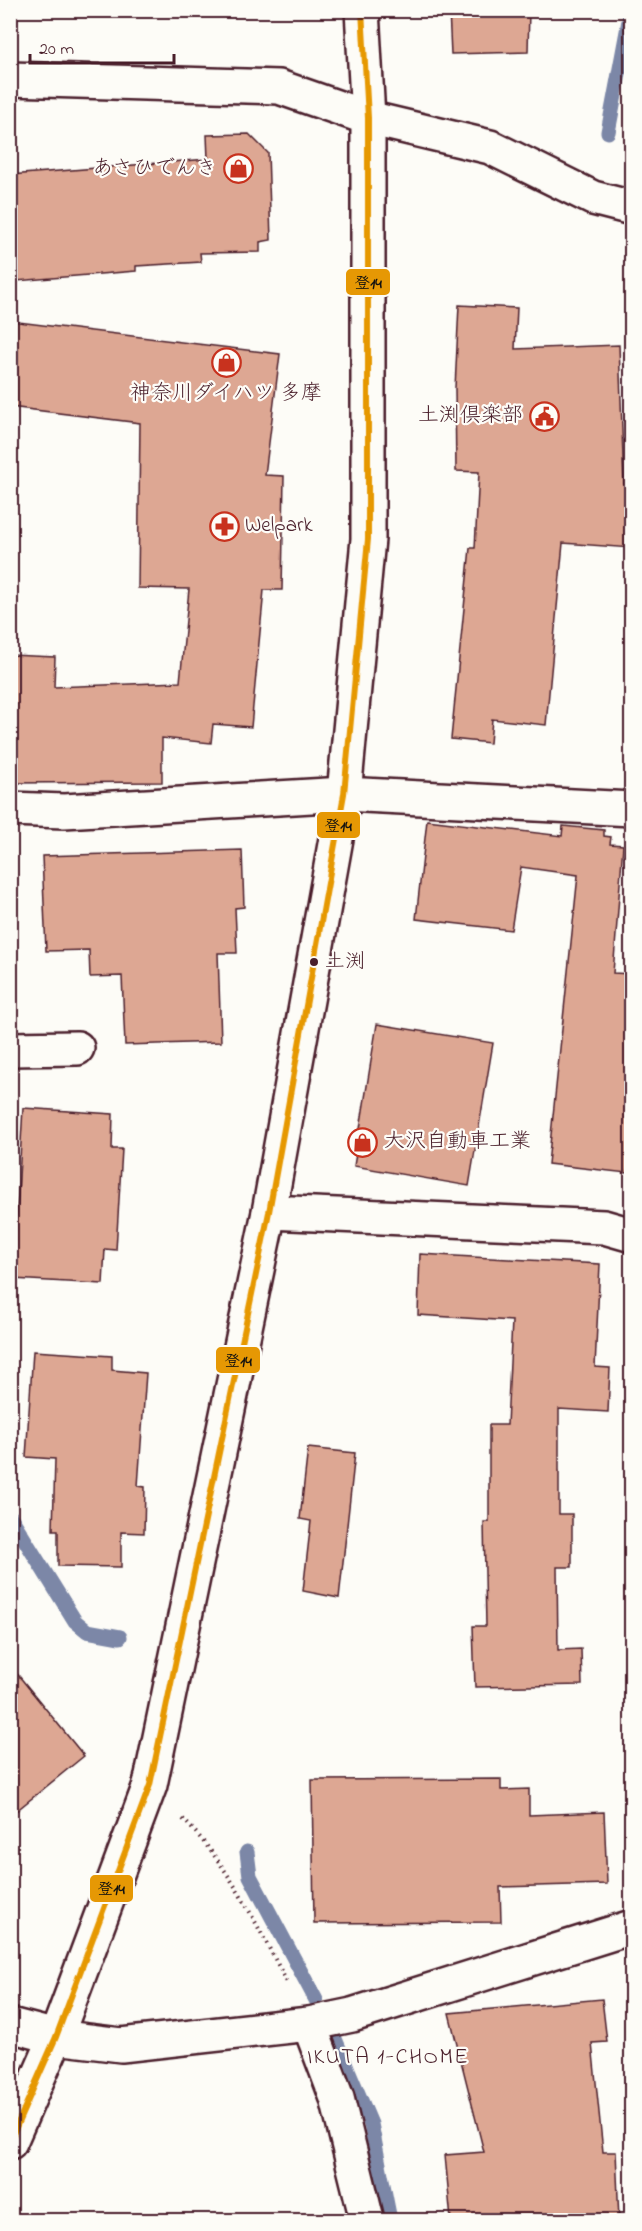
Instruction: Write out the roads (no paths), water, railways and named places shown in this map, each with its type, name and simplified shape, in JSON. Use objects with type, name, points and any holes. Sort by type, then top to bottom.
[{"type":"main road","points":[[10,2142],[56,2037],[150,1785],[268,1212],[344,794],[368,539],[368,117],[362,10]]},
{"type":"main road","points":[[10,79],[279,87],[368,117],[490,147],[593,198],[632,208]]},
{"type":"main road","points":[[10,809],[64,811],[344,794],[632,809]]},
{"type":"main road","points":[[10,1049],[77,1048]]},
{"type":"main road","points":[[268,1212],[604,1227],[632,1235]]},
{"type":"main road","points":[[10,2025],[56,2037],[121,2045],[309,2024],[352,2015],[632,1927]]},
{"type":"main road","points":[[309,2024],[337,2098],[367,2220]]},
{"type":"waterway","points":[[608,132],[631,10]]},
{"type":"waterway","points":[[10,1516],[75,1621],[87,1631],[120,1637]]},
{"type":"waterway","points":[[247,1852],[250,1876],[316,2000]]},
{"type":"waterway","points":[[335,2039],[371,2124],[390,2220]]},
{"type":"place","name":"あさひでんき","points":[[238,169]]},
{"type":"place","name":"神奈川ダイハツ 多摩","points":[[226,363]]},
{"type":"place","name":"土渕倶楽部","points":[[544,416]]},
{"type":"place","name":"Welpark","points":[[224,526]]},
{"type":"place","name":"土渕","points":[[314,962]]},
{"type":"place","name":"大沢自動車工業","points":[[363,1142]]},
{"type":"district","name":"IKUTA 1-CHOME","points":[[388,2058]]}]
